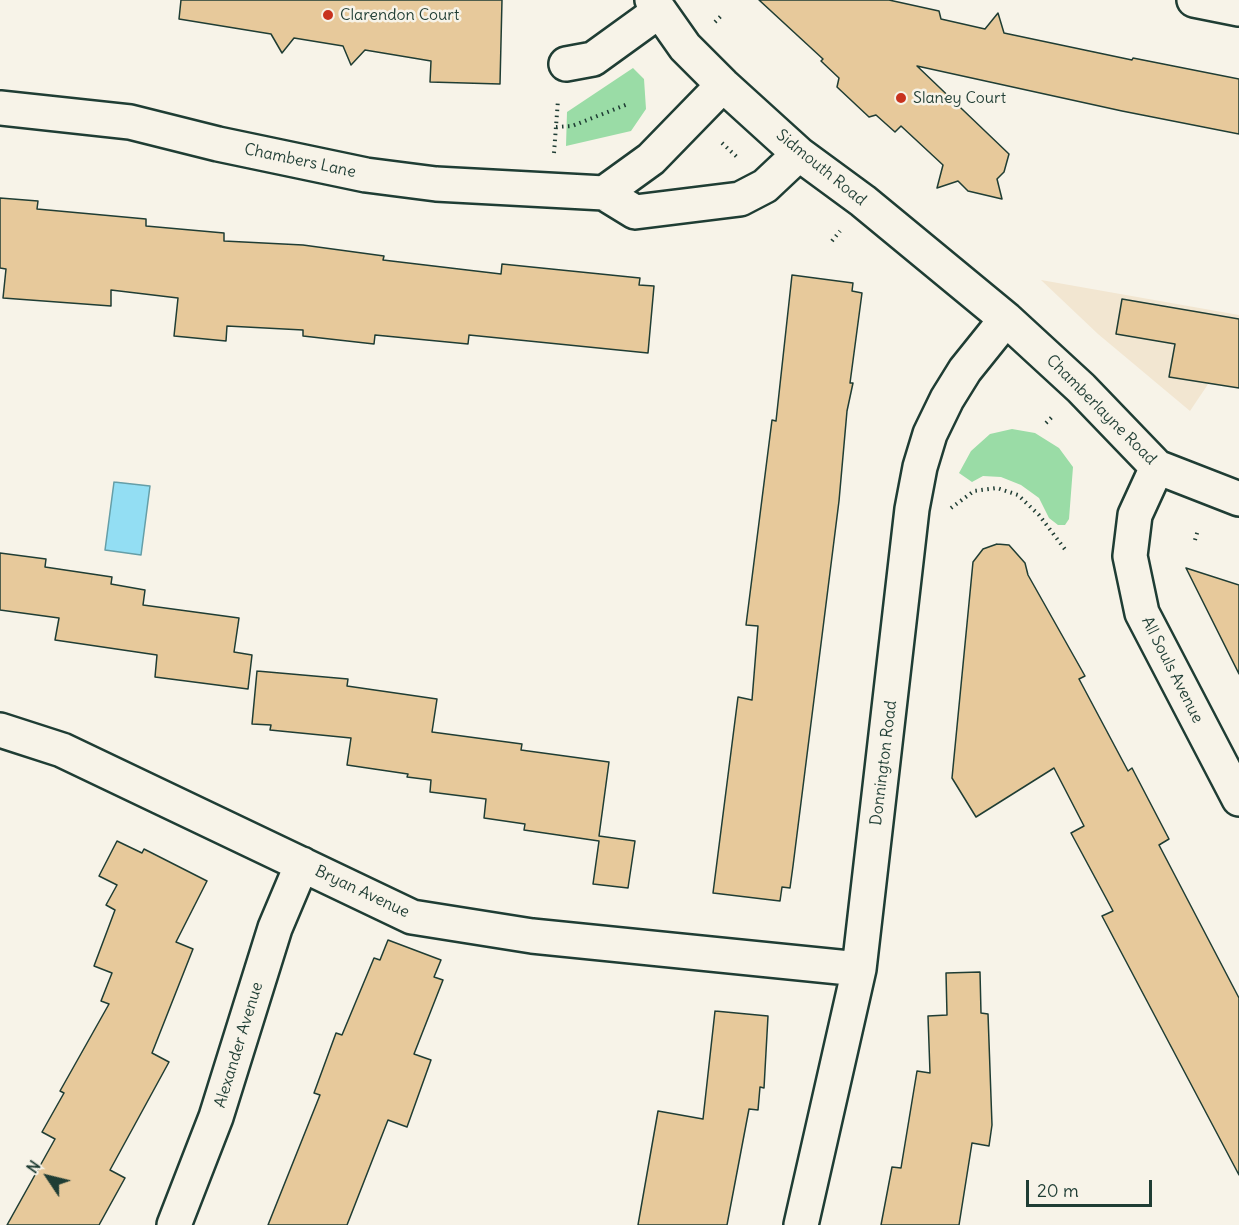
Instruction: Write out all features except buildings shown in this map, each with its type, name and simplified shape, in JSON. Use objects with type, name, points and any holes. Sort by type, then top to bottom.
[{"type":"street","points":[[1194,0],[1239,9]]},
{"type":"street","points":[[563,77],[593,58],[655,6]]},
{"type":"street","name":"Sidmouth Road","points":[[655,6],[685,47],[799,153],[863,201],[1006,319]]},
{"type":"street","points":[[604,193],[651,159],[723,84]]},
{"type":"street","name":"Chambers Lane","points":[[0,108],[130,122],[218,144],[366,175],[436,184],[604,193],[635,212],[740,199],[765,186],[799,153]]},
{"type":"street","points":[[651,159],[677,208]]},
{"type":"street","name":"Chamberlayne Road","points":[[1006,319],[1081,388],[1157,467],[1239,499]]},
{"type":"street","name":"Donnington Road","points":[[801,1225],[859,969],[912,509],[920,467],[930,434],[947,399],[965,370],[1006,319]]},
{"type":"street","name":"All Souls Avenue","points":[[1157,467],[1135,515],[1130,556],[1142,613],[1239,799]]},
{"type":"street","name":"Bryan Avenue","points":[[0,730],[62,750],[412,916],[532,936],[816,962],[859,969]]},
{"type":"street","name":"Alexander Avenue","points":[[174,1225],[216,1117],[275,927],[302,864]]},
{"type":"path","points":[[715,23],[723,14]]},
{"type":"path","points":[[554,153],[563,77]]},
{"type":"path","points":[[556,127],[572,126],[628,104]]},
{"type":"path","points":[[717,139],[742,161]]},
{"type":"path","points":[[832,242],[841,231]]},
{"type":"path","points":[[1046,423],[1054,415]]},
{"type":"path","points":[[947,512],[974,491],[997,488],[1018,495],[1039,515],[1067,552]]},
{"type":"path","points":[[1195,540],[1197,530]]},
{"type":"shaded area","points":[[1041,280],[1239,315],[1239,338],[1190,411],[1098,334]]},
{"type":"green space","points":[[633,68],[644,79],[646,109],[631,131],[566,146],[567,112]]},
{"type":"green space","points":[[1012,429],[1035,433],[1059,448],[1073,467],[1069,519],[1065,525],[1058,525],[1049,518],[1039,498],[1021,485],[1001,477],[983,476],[972,482],[959,473],[971,451],[990,434]]},
{"type":"water","points":[[114,482],[150,486],[141,555],[105,550]]},
{"type":"place","name":"Clarendon Court","points":[[328,15]]},
{"type":"place","name":"Slaney Court","points":[[901,98]]}]
